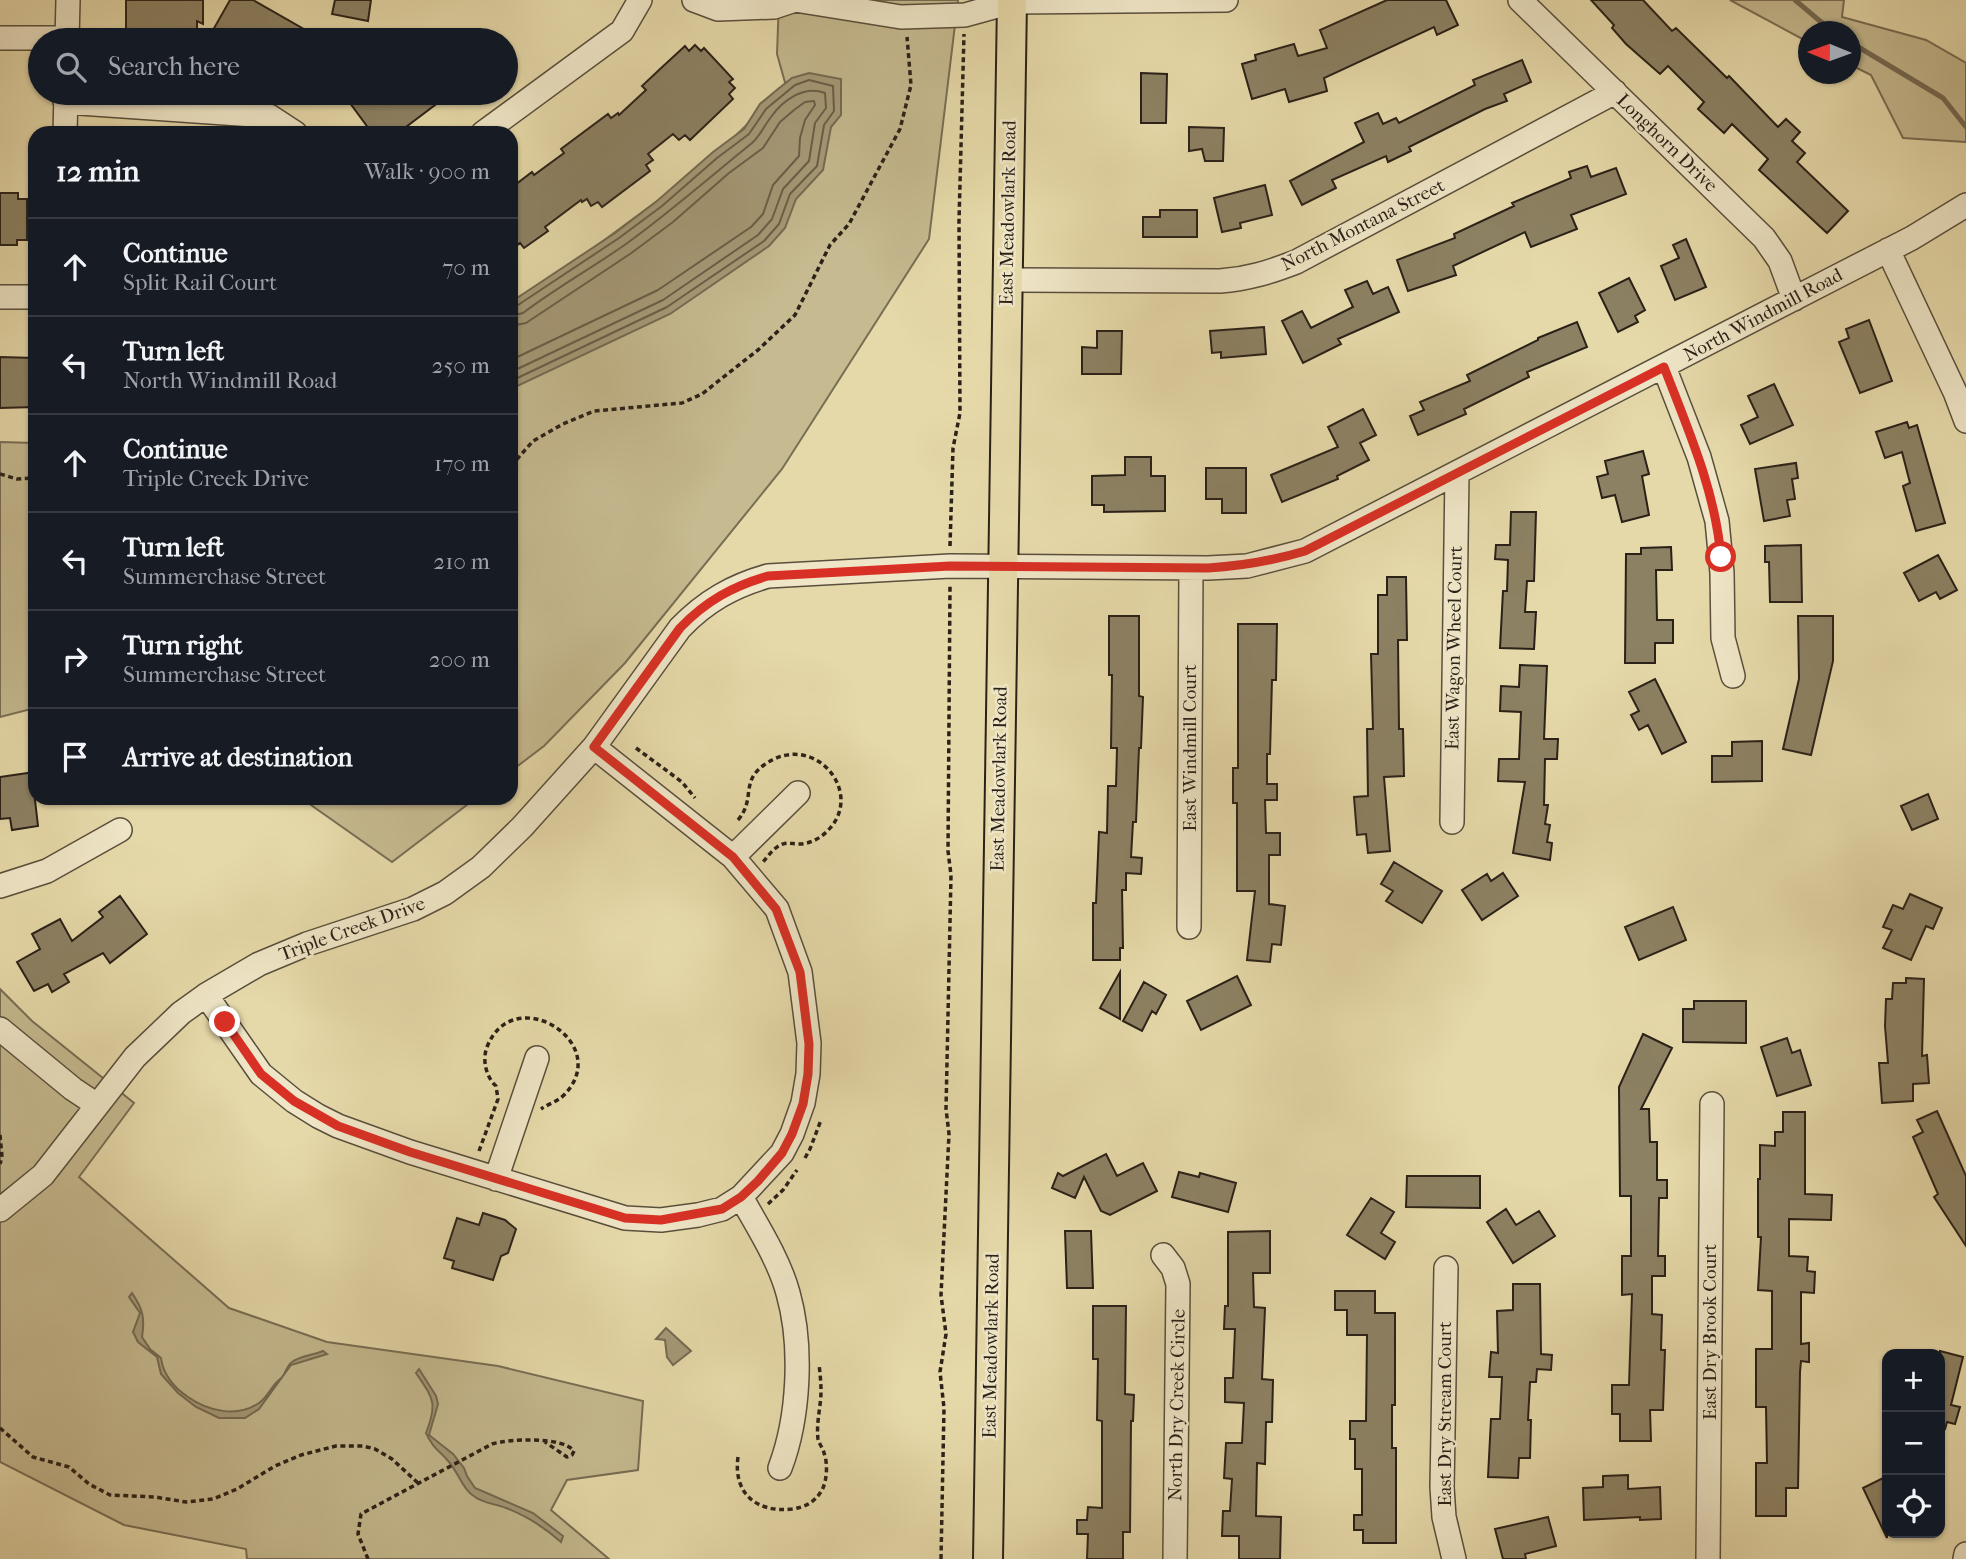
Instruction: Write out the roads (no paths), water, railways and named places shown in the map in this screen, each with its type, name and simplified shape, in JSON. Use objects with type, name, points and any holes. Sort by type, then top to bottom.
[{"type":"main road","name":"East Meadowlark Road","points":[[988,1559],[1011,1]]},
{"type":"street","points":[[67,28],[68,0]]},
{"type":"street","points":[[493,126],[622,32],[640,0]]},
{"type":"street","points":[[694,0],[718,9],[774,7],[795,0],[901,17],[965,15],[1011,1],[1226,0]]},
{"type":"street","name":"Longhorn Drive","points":[[1520,0],[1764,238],[1780,261],[1794,299]]},
{"type":"street","points":[[0,38],[28,38]]},
{"type":"street","name":"North Montana Street","points":[[1007,280],[1220,281],[1267,274],[1296,262],[1615,92]]},
{"type":"street","points":[[65,126],[66,105]]},
{"type":"street","points":[[145,105],[269,116],[284,126]]},
{"type":"street","name":"North Windmill Road","points":[[1003,566],[1247,566],[1305,551],[1888,250],[1966,205]]},
{"type":"street","points":[[1888,250],[1966,421]]},
{"type":"street","points":[[0,297],[28,297]]},
{"type":"street","points":[[1664,367],[1699,457],[1717,521],[1723,573],[1723,638],[1733,676]]},
{"type":"street","name":"East Wagon Wheel Court","points":[[1452,822],[1457,473]]},
{"type":"street","name":"Triple Creek Drive","points":[[0,1210],[43,1175],[150,1042],[181,1013],[206,995],[259,964],[413,909],[445,893],[481,867],[522,827],[594,747],[680,628],[696,611],[716,597],[744,583],[768,576],[950,566],[1003,566]]},
{"type":"street","name":"East Windmill Court","points":[[1189,927],[1191,568]]},
{"type":"street","points":[[206,995],[261,1074],[311,1111],[338,1126],[496,1179],[625,1218],[661,1220],[746,1206],[782,1153],[803,1104],[809,1044],[800,972],[776,909],[739,851],[594,747]]},
{"type":"street","points":[[739,851],[798,793]]},
{"type":"street","points":[[0,886],[47,871],[120,830]]},
{"type":"street","points":[[0,1029],[73,1090],[97,1105]]},
{"type":"street","points":[[496,1179],[537,1058]]},
{"type":"street","name":"East Dry Brook Court","points":[[1708,1559],[1712,1104]]},
{"type":"street","points":[[746,1206],[788,1293],[796,1342],[796,1390],[792,1425],[780,1468]]},
{"type":"street","name":"North Dry Creek Circle","points":[[1163,1255],[1173,1268],[1178,1284],[1175,1559]]},
{"type":"street","name":"East Dry Stream Court","points":[[1446,1268],[1442,1487],[1444,1517],[1454,1559]]},
{"type":"street","points":[[1965,1559],[1966,1554]]},
{"type":"water","points":[[809,73],[841,79],[841,115],[831,127],[823,170],[796,199],[785,228],[769,246],[670,314],[518,386],[518,297],[615,233],[657,201],[744,129],[760,104],[792,78]]},
{"type":"water","points":[[132,1293],[142,1314],[142,1337],[150,1349],[161,1358],[170,1380],[188,1397],[213,1409],[232,1411],[250,1408],[265,1398],[292,1362],[323,1351],[327,1354],[291,1365],[259,1409],[245,1418],[219,1418],[196,1407],[178,1393],[161,1374],[157,1357],[138,1342],[133,1332],[140,1313],[129,1297]]},
{"type":"water","points":[[666,1328],[691,1351],[673,1365],[667,1357],[665,1340],[656,1339]]},
{"type":"water","points":[[419,1369],[438,1404],[429,1435],[453,1454],[475,1488],[533,1513],[563,1536],[561,1542],[528,1518],[478,1499],[467,1490],[426,1433],[433,1407],[430,1395],[416,1373]]},
{"type":"waterway","points":[[1795,0],[1820,21]]},
{"type":"waterway","points":[[1861,49],[1943,98],[1966,127]]}]
